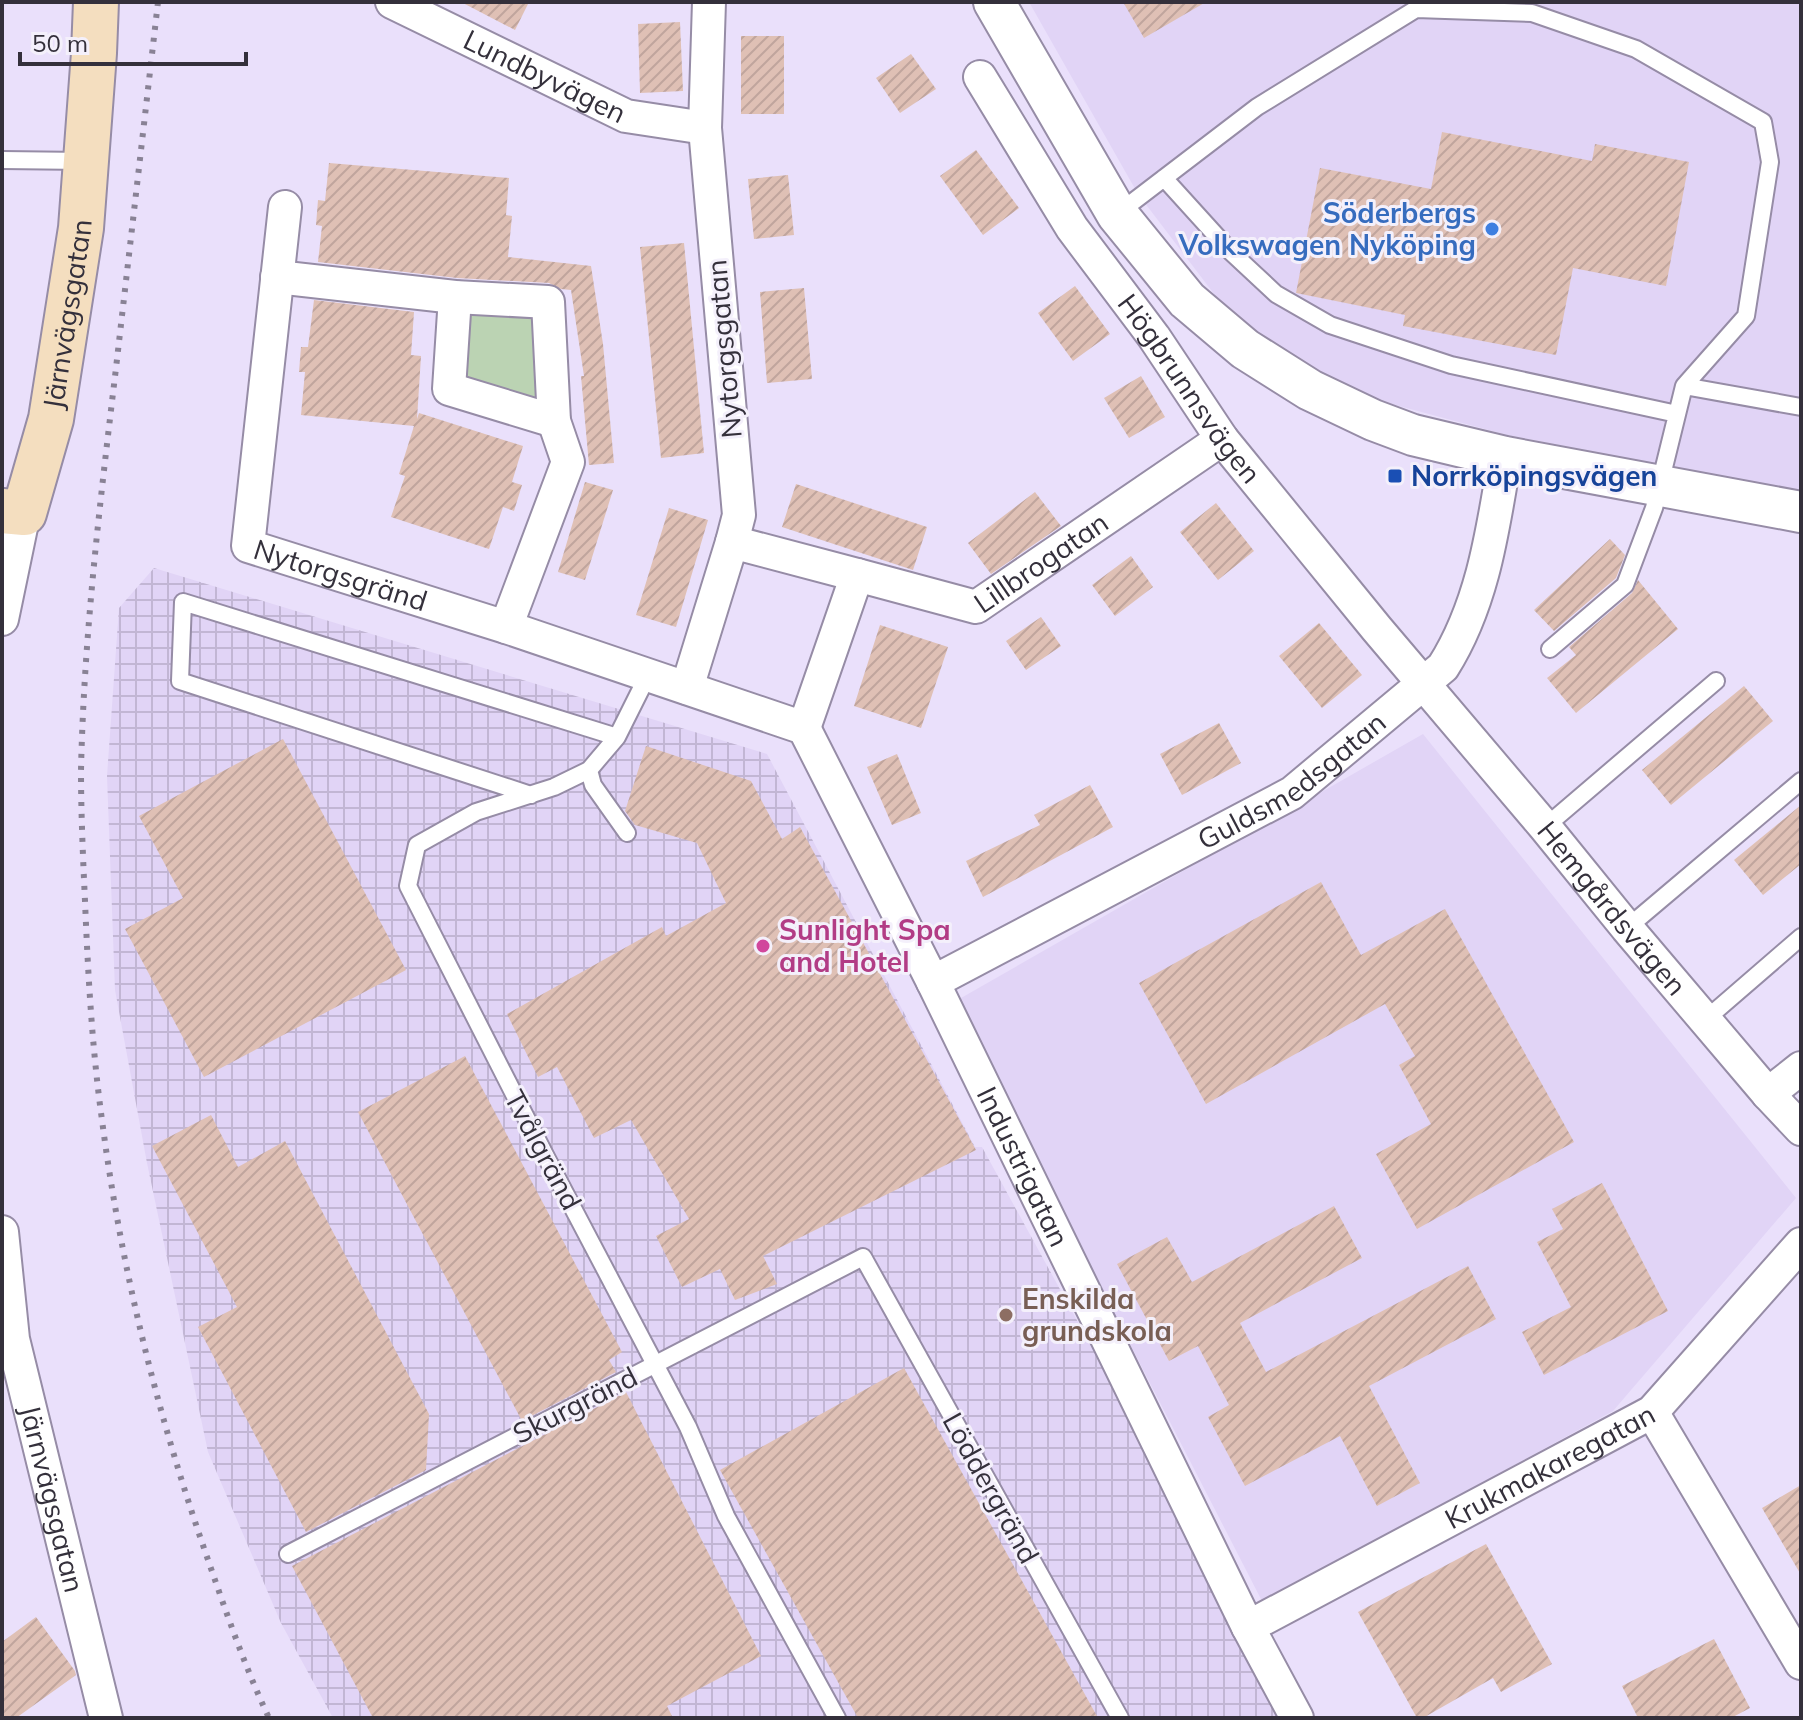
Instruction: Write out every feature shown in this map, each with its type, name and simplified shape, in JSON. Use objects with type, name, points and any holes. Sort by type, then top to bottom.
[{"type":"main road","name":"Järnvägsgatan","points":[[13,512],[51,419],[81,228],[96,2]]},
{"type":"street","name":"Lundbyvägen","points":[[392,2],[626,116],[705,128]]},
{"type":"street","name":"Nytorgsgatan","points":[[687,688],[739,515],[705,128],[709,2]]},
{"type":"street","points":[[994,2],[1117,214],[1187,300],[1245,349],[1310,390],[1413,435],[1505,457],[1801,512]]},
{"type":"street","name":"Högbrunnsvägen","points":[[980,77],[1072,228],[1154,337],[1222,439],[1425,684]]},
{"type":"street","name":"Nytorgsgränd","points":[[285,207],[248,546],[687,688]]},
{"type":"street","points":[[277,277],[455,297],[548,302],[554,421],[568,462],[506,627]]},
{"type":"street","points":[[455,297],[449,389],[554,421]]},
{"type":"street","name":"Lillbrogatan","points":[[732,542],[976,607],[1222,439]]},
{"type":"street","name":"Guldsmedsgatan","points":[[933,982],[1292,793],[1425,684],[1443,667],[1456,647],[1467,620],[1488,551],[1505,457]]},
{"type":"street","name":"Järnvägsgatan","points":[[2,619],[13,512]]},
{"type":"street","points":[[687,688],[804,728],[857,575]]},
{"type":"street","name":"Hemgårdsvägen","points":[[1425,684],[1627,928],[1801,1129]]},
{"type":"street","name":"Industrigatan","points":[[804,728],[933,982],[1289,1715]]},
{"type":"street","points":[[1768,1094],[1801,1068]]},
{"type":"street","name":"Järnvägsgatan","points":[[2,1232],[13,1339],[106,1718]]},
{"type":"street","name":"Krukmakaregatan","points":[[1248,1627],[1652,1412],[1801,1244]]},
{"type":"street","points":[[1652,1412],[1801,1663]]},
{"type":"lane","points":[[1117,214],[1257,107],[1416,9],[1532,13],[1636,49],[1763,122],[1770,162],[1746,316],[1684,386],[1654,508],[1625,585],[1550,649]]},
{"type":"lane","points":[[2,160],[86,161]]},
{"type":"lane","points":[[1164,178],[1232,253],[1276,294],[1330,325],[1451,365],[1677,414]]},
{"type":"lane","points":[[1684,386],[1801,407]]},
{"type":"lane","points":[[531,795],[180,681],[183,602],[617,737]]},
{"type":"lane","name":"Tvålgränd","points":[[648,675],[617,737],[589,770],[554,787],[476,812],[417,845],[408,886],[531,1129],[688,1427],[726,1516],[837,1718]]},
{"type":"lane","points":[[1545,827],[1716,681]]},
{"type":"lane","points":[[589,770],[593,785],[627,833]]},
{"type":"lane","points":[[1627,928],[1801,781]]},
{"type":"lane","points":[[1705,1020],[1801,937]]},
{"type":"lane","name":"Skurgränd","points":[[288,1554],[863,1257]]},
{"type":"lane","name":"Löddergränd","points":[[863,1257],[1120,1718]]},
{"type":"shaded area","points":[[1029,2],[1801,2],[1801,493],[1507,435],[1362,396],[1243,332],[1138,194]]},
{"type":"shaded area","points":[[154,568],[767,754],[975,1147],[982,1147],[1295,1718],[333,1718],[281,1623],[208,1452],[147,1163],[115,990],[107,776],[119,608]]},
{"type":"shaded area","points":[[1423,734],[1796,1198],[1613,1411],[1263,1603],[954,1002]]},
{"type":"green space","points":[[464,310],[533,314],[543,401],[460,384]]},
{"type":"building","points":[[461,2],[529,2],[515,30]]},
{"type":"building","points":[[1123,2],[1206,2],[1144,38]]},
{"type":"building","points":[[680,22],[683,91],[640,93],[638,24]]},
{"type":"building","points":[[741,36],[784,36],[784,114],[741,114]]},
{"type":"building","points":[[911,54],[936,89],[900,113],[876,78]]},
{"type":"building","name":"Söderbergs Volkswagen Nyköping","points":[[1442,132],[1592,161],[1595,144],[1689,162],[1666,286],[1573,268],[1556,355],[1403,326],[1405,315],[1296,293],[1320,168],[1431,189]]},
{"type":"building","points":[[976,150],[1019,208],[983,235],[940,176]]},
{"type":"building","points":[[329,163],[509,178],[506,215],[512,216],[508,257],[591,266],[603,344],[614,463],[589,465],[581,376],[584,376],[571,290],[549,283],[457,278],[318,262],[322,226],[316,225],[318,200],[325,201]]},
{"type":"building","points":[[788,175],[794,235],[754,239],[748,179]]},
{"type":"building","points":[[684,243],[704,453],[661,458],[640,247]]},
{"type":"building","points":[[1075,286],[1110,334],[1073,361],[1038,313]]},
{"type":"building","points":[[804,288],[812,379],[767,383],[760,292]]},
{"type":"building","points":[[314,300],[414,312],[411,355],[421,356],[417,419],[419,413],[523,446],[512,482],[522,485],[514,511],[503,507],[489,549],[391,517],[405,476],[399,474],[414,426],[301,415],[305,372],[299,372],[301,347],[308,347]]},
{"type":"building","points":[[1141,376],[1165,417],[1129,438],[1104,398]]},
{"type":"building","points":[[585,482],[613,490],[585,580],[558,572]]},
{"type":"building","points":[[796,484],[927,527],[913,570],[782,527]]},
{"type":"building","points":[[1035,492],[1061,526],[991,574],[968,543]]},
{"type":"building","points":[[1216,503],[1254,551],[1218,580],[1180,532]]},
{"type":"building","points":[[669,508],[708,520],[676,627],[636,615]]},
{"type":"building","points":[[1610,539],[1625,555],[1616,578],[1554,631],[1534,610]]},
{"type":"building","points":[[1131,556],[1153,587],[1115,616],[1092,585]]},
{"type":"building","points":[[1638,580],[1678,629],[1576,713],[1547,678],[1576,655],[1569,647],[1632,593]]},
{"type":"building","points":[[1041,617],[1061,646],[1026,670],[1006,641]]},
{"type":"building","points":[[1319,623],[1362,675],[1322,708],[1279,656]]},
{"type":"building","points":[[880,625],[948,647],[921,728],[854,706]]},
{"type":"building","points":[[1744,686],[1773,721],[1671,805],[1642,770]]},
{"type":"building","points":[[1219,723],[1241,763],[1182,795],[1160,754]]},
{"type":"building","points":[[283,739],[406,970],[204,1077],[125,929],[183,898],[139,816]]},
{"type":"building","points":[[646,746],[751,781],[782,839],[800,827],[976,1150],[763,1256],[777,1284],[735,1300],[720,1269],[682,1287],[656,1236],[689,1219],[631,1120],[594,1138],[557,1067],[538,1077],[507,1014],[662,927],[666,936],[726,903],[697,843],[635,825],[625,811]]},
{"type":"building","points":[[897,754],[921,813],[892,825],[867,767]]},
{"type":"building","points":[[1090,785],[1113,827],[983,897],[966,861],[1040,825],[1034,815]]},
{"type":"building","points":[[1801,805],[1801,864],[1763,895],[1734,860]]},
{"type":"building","points":[[1321,882],[1361,955],[1445,909],[1574,1142],[1417,1229],[1376,1154],[1431,1124],[1399,1065],[1415,1056],[1385,1004],[1206,1104],[1139,983]]},
{"type":"building","points":[[465,1056],[622,1352],[609,1360],[616,1372],[522,1421],[358,1112]]},
{"type":"building","points":[[211,1115],[238,1167],[285,1141],[429,1414],[426,1470],[306,1532],[198,1327],[237,1307],[152,1146]]},
{"type":"building","points":[[1602,1183],[1668,1311],[1544,1375],[1522,1332],[1571,1307],[1537,1242],[1563,1229],[1552,1209]]},
{"type":"building","points":[[1334,1206],[1362,1258],[1240,1323],[1266,1372],[1468,1266],[1496,1319],[1369,1386],[1420,1483],[1377,1506],[1340,1436],[1245,1486],[1208,1417],[1229,1405],[1198,1346],[1169,1361],[1117,1264],[1167,1237],[1192,1282]]},
{"type":"building","points":[[904,1368],[1098,1718],[858,1718],[720,1470]]},
{"type":"building","points":[[626,1392],[761,1656],[667,1706],[673,1718],[373,1718],[292,1566]]},
{"type":"building","points":[[1801,1485],[1801,1575],[1762,1508]]},
{"type":"building","points":[[1486,1544],[1552,1664],[1501,1692],[1493,1678],[1423,1718],[1417,1718],[1358,1612]]},
{"type":"building","points":[[36,1617],[76,1675],[16,1718],[2,1718],[2,1642]]},
{"type":"building","points":[[1714,1639],[1750,1708],[1731,1718],[1638,1718],[1622,1686]]},
{"type":"railway","points":[[158,2],[99,518],[85,669],[81,786],[89,983],[110,1175],[143,1340],[188,1501],[235,1637],[269,1718]]},
{"type":"place","name":"Söderbergs Volkswagen Nyköping","points":[[1492,229]]},
{"type":"place","name":"Norrköpingsvägen","points":[[1395,476]]},
{"type":"place","name":"Sunlight Spa and Hotel","points":[[763,946]]},
{"type":"place","name":"Enskilda grundskola","points":[[1006,1315]]}]
